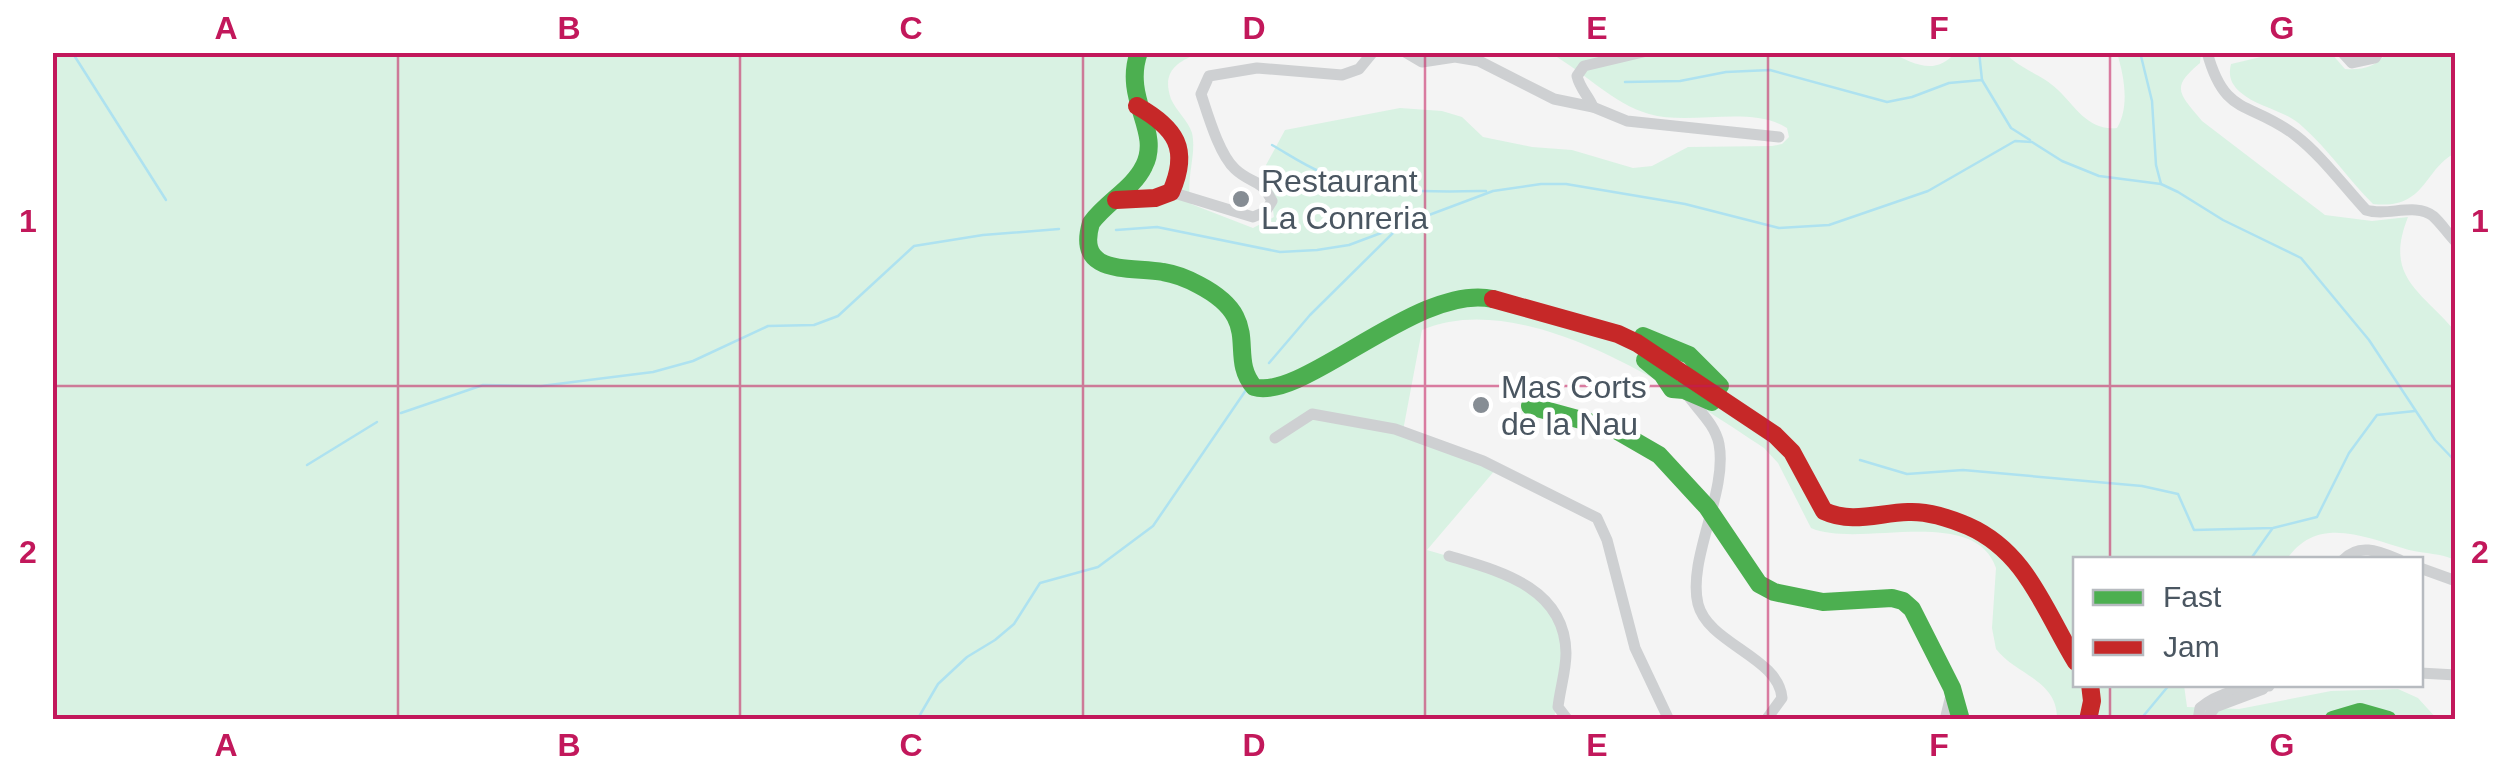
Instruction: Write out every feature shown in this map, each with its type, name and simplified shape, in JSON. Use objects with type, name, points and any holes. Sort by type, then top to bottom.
[{"type":"street","points":[[1139,52],[1131,86],[1146,128],[1148,154],[1137,178],[1098,213],[1087,230],[1092,256],[1112,267],[1180,276],[1217,296],[1230,308],[1242,329],[1248,380],[1267,390],[1286,385],[1326,360],[1426,312],[1460,300],[1487,298],[1551,315],[1589,317],[1680,373],[1717,405],[1755,430],[1773,434]]},
{"type":"street","points":[[1116,200],[1155,198],[1171,192],[1253,217],[1265,212],[1272,201],[1264,186],[1233,168],[1210,126],[1200,94],[1209,76],[1258,68],[1342,75],[1359,69],[1373,52]]},
{"type":"street","points":[[1405,52],[1422,62],[1455,57],[1479,61],[1554,98],[1626,121],[1779,137]]},
{"type":"street","points":[[1592,107],[1577,76],[1584,66],[1643,52]]},
{"type":"street","points":[[2207,52],[2224,95],[2298,137],[2366,210],[2380,214],[2414,209],[2431,214],[2456,242]]},
{"type":"street","points":[[2342,52],[2352,63],[2375,58],[2379,52]]},
{"type":"street","points":[[1136,106],[1162,118],[1178,146],[1178,178],[1171,192]]},
{"type":"street","points":[[1551,315],[1572,328],[1680,373],[1715,383],[1766,421],[1792,452],[1820,505],[1832,516],[1848,520],[1899,512],[1932,513],[1970,526],[2008,548],[2022,563],[2073,656]]},
{"type":"street","points":[[1680,373],[1719,456],[1700,567],[1698,608],[1714,628],[1777,679],[1782,698],[1766,720]]},
{"type":"street","points":[[1530,406],[1599,425],[1637,440],[1664,458],[1711,515],[1759,584],[1776,596],[1797,602],[1892,598],[1903,601],[1912,609],[1952,688],[1961,720]]},
{"type":"street","points":[[1275,438],[1312,414],[1368,423],[1483,461],[1597,518],[1607,540],[1636,648],[1669,720]]},
{"type":"street","points":[[2346,557],[2362,549],[2390,557]]},
{"type":"street","points":[[1449,556],[1509,574],[1542,594],[1558,622],[1566,649],[1558,707],[1568,720]]},
{"type":"street","points":[[2423,569],[2456,582]]},
{"type":"street","points":[[2423,674],[2456,675]]},
{"type":"street","points":[[2088,720],[2090,687]]},
{"type":"street","points":[[2199,718],[2211,700],[2250,687]]},
{"type":"street","points":[[1945,720],[1952,688]]},
{"type":"street","points":[[2333,720],[2360,712],[2388,720]]},
{"type":"green space","points":[[1890,52],[1916,64],[1932,66],[1955,53],[2005,53],[2052,85],[2090,122],[2117,128],[2125,101],[2117,53],[2201,53],[2200,63],[2184,79],[2181,91],[2202,121],[2325,215],[2372,221],[2408,217],[2400,254],[2403,269],[2418,293],[2455,331],[2455,560],[2344,533],[2313,537],[2289,557],[2073,557],[2073,687],[2184,687],[2187,707],[2239,709],[2331,691],[2398,689],[2418,698],[2437,719],[2057,719],[2051,695],[1996,649],[1992,628],[1996,568],[1984,549],[1965,538],[1940,533],[1857,534],[1811,528],[1778,463],[1764,448],[1646,374],[1554,333],[1507,322],[1463,320],[1422,330],[1402,436],[1496,469],[1427,550],[1509,574],[1542,594],[1566,649],[1554,719],[53,719],[52,53],[1200,53],[1174,68],[1168,81],[1171,99],[1192,133],[1191,204],[1253,228],[1274,217],[1266,165],[1285,130],[1400,108],[1442,111],[1462,117],[1483,137],[1572,150],[1633,168],[1652,166],[1688,147],[1772,146],[1789,137],[1787,128],[1756,118],[1649,114],[1623,103],[1550,53]]},
{"type":"green space","points":[[2278,53],[2331,53],[2345,69],[2352,69],[2373,64],[2387,53],[2455,53],[2455,153],[2414,195],[2404,201],[2373,204],[2303,127],[2234,86],[2231,64]]},
{"type":"waterway","points":[[72,52],[166,200]]},
{"type":"waterway","points":[[1979,52],[1982,80]]},
{"type":"waterway","points":[[2140,52],[2152,101],[2161,184]]},
{"type":"waterway","points":[[1625,82],[1680,81],[1726,72],[1770,70],[1887,102],[1949,83],[1982,80],[2011,128],[2030,140]]},
{"type":"waterway","points":[[1116,230],[1157,227],[1280,252],[1317,250],[1349,245],[1493,191],[1541,184],[1566,184],[1685,204],[1779,228],[1829,225],[1928,191],[2015,141],[2032,142],[2062,161],[2099,176],[2161,184],[2301,258],[2369,340],[2435,440],[2456,462]]},
{"type":"waterway","points":[[1272,145],[1321,172],[1361,184],[1403,190],[1486,191]]},
{"type":"waterway","points":[[1269,363],[1310,315],[1401,225]]},
{"type":"waterway","points":[[401,413],[483,385],[541,386],[653,372],[693,361],[768,326],[814,325],[838,316],[914,246],[1059,229]]},
{"type":"waterway","points":[[917,720],[938,684],[967,657],[1014,624],[1040,583],[1098,567],[1153,526],[1246,390]]},
{"type":"waterway","points":[[1860,460],[1907,474],[1963,470],[2142,486],[2178,494],[2194,530],[2273,528],[2317,517],[2349,453],[2377,415],[2415,411]]},
{"type":"waterway","points":[[307,465],[377,422]]},
{"type":"waterway","points":[[2252,557],[2272,529]]},
{"type":"waterway","points":[[2140,720],[2168,687]]},
{"type":"traffic: fast","points":[[1139,52],[1135,85],[1148,153],[1133,182],[1091,223],[1091,253],[1109,266],[1182,277],[1219,298],[1238,324],[1246,375],[1254,387],[1275,387],[1302,377],[1431,308],[1463,299],[1493,299]]},
{"type":"traffic: fast","points":[[1643,336],[1689,355],[1720,386]]},
{"type":"traffic: fast","points":[[1645,360],[1672,389],[1712,402]]},
{"type":"traffic: fast","points":[[1530,406],[1614,429],[1659,455],[1707,507],[1759,584],[1774,592],[1823,602],[1892,598],[1903,601],[1912,609],[1952,688],[1961,720]]},
{"type":"traffic: fast","points":[[2333,720],[2360,712],[2388,720]]},
{"type":"traffic: jam","points":[[1116,200],[1155,198],[1171,192],[1177,177],[1176,141],[1161,123],[1137,106]]},
{"type":"traffic: jam","points":[[1493,299],[1618,334],[1637,343],[1775,435],[1792,452],[1824,511],[1855,517],[1924,513],[1954,520],[1988,537],[2020,567],[2073,657]]},
{"type":"traffic: jam","points":[[2088,720],[2090,687]]},
{"type":"place","name":"Restaurant La Conreria","points":[[1241,199]]},
{"type":"place","name":"Mas Corts de la Nau","points":[[1481,405]]}]
